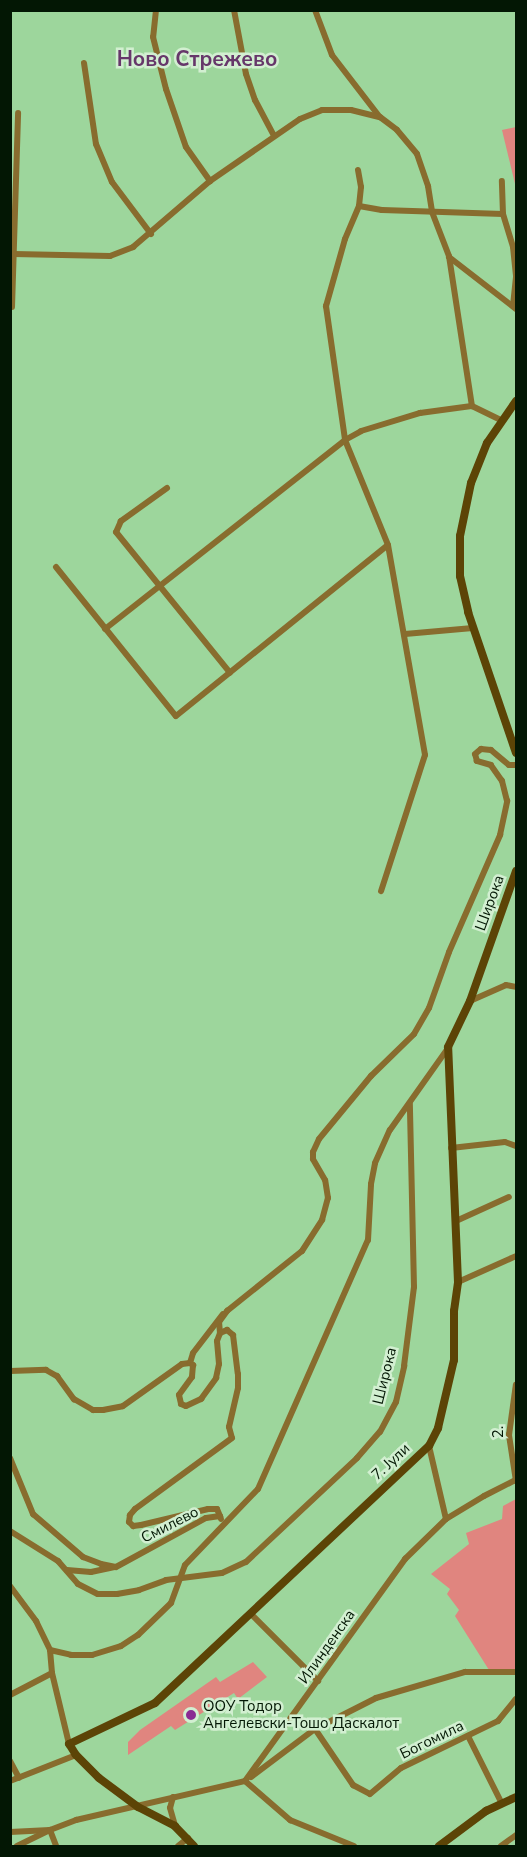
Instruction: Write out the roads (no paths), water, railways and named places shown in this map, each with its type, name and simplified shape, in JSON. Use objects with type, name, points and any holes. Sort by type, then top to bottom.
[{"type":"street","points":[[156,10],[153,38],[166,89],[186,147],[210,181]]},
{"type":"street","points":[[234,10],[246,74],[255,100],[274,135]]},
{"type":"street","points":[[315,10],[332,55],[380,117],[397,130],[417,154],[429,186],[432,212],[449,256],[472,406]]},
{"type":"street","points":[[84,63],[96,144],[112,182],[151,234]]},
{"type":"street","points":[[14,254],[110,256],[133,247],[151,234],[210,181],[274,135],[322,110],[351,110],[380,117]]},
{"type":"street","points":[[12,307],[18,113]]},
{"type":"street","points":[[358,170],[361,187],[359,206],[345,239],[326,306],[345,440],[388,545],[425,755],[381,891]]},
{"type":"street","points":[[502,181],[503,214],[513,247],[515,267],[514,307]]},
{"type":"street","points":[[359,206],[382,210],[503,214]]},
{"type":"street","points":[[449,256],[514,307]]},
{"type":"street","points":[[516,401],[487,443],[471,483],[460,536],[460,576],[473,628],[516,753]]},
{"type":"street","points":[[105,629],[345,440],[361,431],[399,418],[472,406],[501,420]]},
{"type":"street","points":[[167,488],[121,521],[116,532],[230,673]]},
{"type":"street","points":[[56,567],[176,716],[388,545]]},
{"type":"street","points":[[405,634],[473,628]]},
{"type":"street","points":[[227,1311],[219,1322],[220,1333],[217,1341],[219,1364],[216,1378],[201,1399],[186,1406],[181,1404],[179,1395],[194,1371],[190,1363],[193,1353],[217,1318],[302,1251],[322,1220],[328,1198],[325,1180],[313,1159],[312,1152],[319,1139],[371,1076],[414,1034],[429,1008],[449,952],[500,835],[507,801],[502,781],[491,765],[477,761],[474,754],[482,749],[491,750],[509,765],[516,765]]},
{"type":"street","name":"Широка","points":[[50,1650],[71,1655],[92,1655],[121,1646],[138,1635],[171,1603],[185,1565],[258,1489],[368,1240],[370,1184],[375,1163],[390,1130],[448,1047],[470,1001],[516,871]]},
{"type":"street","points":[[470,1001],[506,985],[516,987]]},
{"type":"street","name":"7. Јули","points":[[69,1744],[155,1703],[429,1446],[438,1428],[454,1360],[454,1311],[458,1282],[448,1047]]},
{"type":"street","name":"Широка","points":[[179,1579],[222,1573],[246,1562],[357,1458],[380,1432],[396,1402],[414,1287],[410,1104]]},
{"type":"street","points":[[451,1148],[505,1142],[516,1146]]},
{"type":"street","points":[[456,1221],[509,1197]]},
{"type":"street","points":[[458,1282],[516,1256]]},
{"type":"street","points":[[220,1333],[227,1330],[233,1335],[235,1347],[238,1388],[229,1427],[232,1438],[135,1509],[130,1515],[129,1522],[133,1526],[141,1525],[208,1509],[217,1509],[220,1516]]},
{"type":"street","points":[[10,1371],[46,1370],[57,1376],[75,1399],[93,1410],[103,1410],[123,1406],[174,1370],[190,1363]]},
{"type":"street","name":"2.","points":[[516,1384],[509,1435],[516,1480]]},
{"type":"street","points":[[429,1446],[446,1519]]},
{"type":"street","points":[[10,1458],[33,1514],[83,1557],[116,1567]]},
{"type":"street","name":"Илинденска","points":[[245,1781],[405,1559],[446,1519],[516,1480]]},
{"type":"street","name":"Смилево","points":[[116,1567],[206,1518],[220,1516],[221,1525]]},
{"type":"street","points":[[10,1531],[39,1548],[67,1570],[78,1584],[98,1594],[117,1594],[179,1579]]},
{"type":"street","points":[[67,1570],[91,1572],[116,1567]]},
{"type":"street","points":[[10,1586],[36,1621],[50,1650],[52,1673],[69,1744],[76,1755],[99,1778],[138,1807],[175,1826],[194,1846]]},
{"type":"street","points":[[251,1614],[318,1681]]},
{"type":"street","points":[[17,1846],[76,1820],[245,1781],[315,1729],[376,1698],[430,1680],[465,1672],[516,1672]]},
{"type":"street","points":[[10,1695],[52,1673]]},
{"type":"street","name":"Богомила","points":[[315,1729],[353,1785],[370,1794],[378,1791],[401,1768],[498,1721],[516,1699]]},
{"type":"street","points":[[280,1735],[290,1746]]},
{"type":"street","points":[[468,1736],[502,1804]]},
{"type":"street","points":[[10,1781],[76,1755]]},
{"type":"street","points":[[10,1761],[19,1778]]},
{"type":"street","points":[[245,1781],[290,1820],[354,1846]]},
{"type":"street","points":[[173,1797],[170,1808],[175,1826]]},
{"type":"street","points":[[439,1846],[466,1824],[516,1797]]},
{"type":"street","points":[[10,1832],[50,1830]]},
{"type":"street","points":[[50,1830],[56,1846]]},
{"type":"street","points":[[501,1846],[516,1835]]},
{"type":"street","points":[[178,1846],[188,1838]]},
{"type":"place","name":"ООУ Тодор Ангелевски-Тошо Даскалот","points":[[191,1715]]},
{"type":"district","name":"Ново Стрежево","points":[[197,59]]}]
